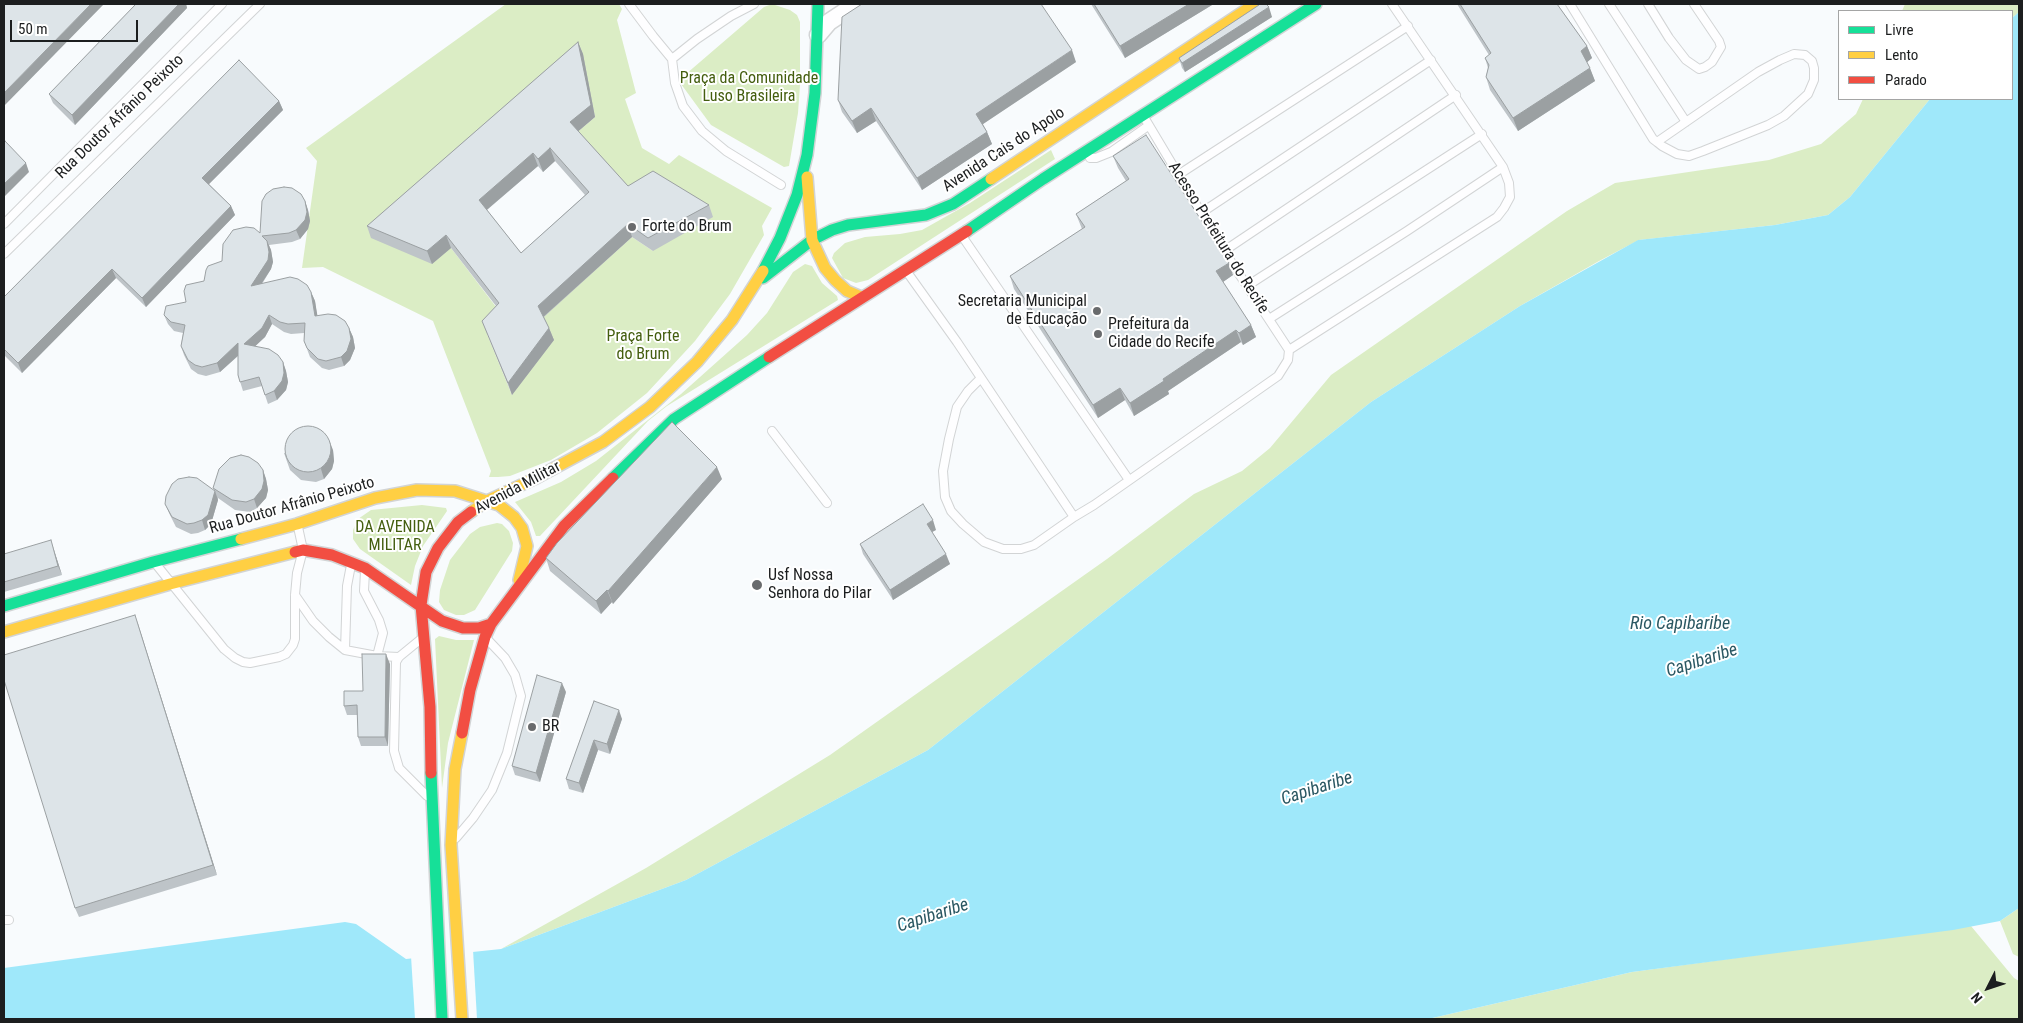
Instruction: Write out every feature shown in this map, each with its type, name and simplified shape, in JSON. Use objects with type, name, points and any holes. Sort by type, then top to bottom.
[{"type":"main road","name":"Avenida Militar","points":[[442,1019],[432,800],[430,707],[421,605],[426,572],[438,548],[458,522],[487,501],[603,442],[650,407],[697,362],[732,320],[756,284],[780,238],[797,195],[807,155],[815,93],[818,4]]},
{"type":"main road","name":"Avenida Cais do Apolo","points":[[756,284],[812,240],[832,230],[848,225],[892,221],[926,215],[953,204],[1255,4]]},
{"type":"main road","points":[[462,1019],[450,845],[455,769],[470,690],[485,637],[491,624],[564,526],[674,419],[861,297],[961,235],[1078,156],[1316,4]]},
{"type":"main road","name":"Avenida Militar","points":[[807,155],[812,240],[825,268],[835,280],[847,291],[861,297]]},
{"type":"main road","name":"Rua Doutor Afrânio Peixoto","points":[[4,606],[153,562],[297,524],[375,498],[417,490],[455,491],[498,505],[514,517],[522,528],[527,546],[516,588]]},
{"type":"main road","points":[[4,632],[170,584],[302,550],[318,551],[352,561],[421,605],[442,621],[463,628],[479,628],[491,624]]},
{"type":"street","points":[[818,35],[840,9],[856,4]]},
{"type":"lane","name":"Rua Doutor Afrânio Peixoto","points":[[4,224],[222,4]]},
{"type":"lane","name":"Rua Doutor Afrânio Peixoto","points":[[4,254],[260,4]]},
{"type":"lane","points":[[629,4],[652,36],[672,59],[675,83],[683,106],[702,131],[726,151],[781,185]]},
{"type":"lane","points":[[672,59],[717,26],[754,4]]},
{"type":"lane","points":[[980,379],[968,391],[957,407],[943,471],[945,497],[952,511],[963,524],[984,542],[1003,549],[1021,549],[1034,545],[1278,376],[1288,360],[1289,350],[1497,217],[1510,197],[1510,183],[1503,167],[1456,95],[1392,4]]},
{"type":"lane","points":[[1570,4],[1657,142],[1677,154],[1689,156],[1768,125],[1796,106],[1808,94],[1814,80],[1812,61],[1805,55],[1794,54],[1780,60],[1758,72],[1657,142]]},
{"type":"lane","points":[[1609,4],[1686,122]]},
{"type":"lane","points":[[1648,4],[1669,38],[1686,60],[1699,68],[1705,67],[1712,62],[1721,47],[1694,4]]},
{"type":"lane","points":[[1178,175],[1408,26]]},
{"type":"lane","points":[[1201,213],[1431,60]]},
{"type":"lane","points":[[1224,251],[1456,95]]},
{"type":"lane","name":"Acesso Prefeitura do Recife","points":[[1142,115],[1224,251],[1289,350]]},
{"type":"lane","points":[[1078,156],[1087,159],[1096,158],[1111,152],[1148,126]]},
{"type":"lane","points":[[1246,286],[1482,134]]},
{"type":"lane","points":[[1269,319],[1503,167]]},
{"type":"lane","points":[[961,235],[1130,480]]},
{"type":"lane","points":[[906,270],[957,342],[1074,517]]},
{"type":"lane","points":[[772,431],[827,502]]},
{"type":"lane","points":[[153,562],[224,648],[243,662],[279,657],[286,654],[293,645],[295,638],[295,595],[302,550],[297,524]]},
{"type":"lane","points":[[346,650],[347,586],[352,561]]},
{"type":"lane","points":[[365,568],[364,591],[379,620],[383,633],[377,656]]},
{"type":"lane","points":[[347,586],[364,591]]},
{"type":"lane","points":[[295,595],[324,632],[346,650],[377,656],[399,657]]},
{"type":"lane","points":[[425,636],[399,657],[395,672],[394,751],[396,761],[403,774],[432,800]]},
{"type":"lane","points":[[450,845],[473,818],[492,790],[507,753],[521,696],[515,675],[505,658],[485,637]]},
{"type":"green space","name":"Praça Forte do Brum","points":[[506,4],[619,4],[622,9],[617,20],[636,93],[625,99],[642,148],[669,164],[679,155],[772,208],[762,226],[764,235],[730,294],[695,341],[647,393],[597,433],[551,460],[510,476],[489,477],[491,471],[433,321],[323,267],[302,268],[317,161],[306,148]],"holes":[[[582,55],[595,117],[574,135],[633,198],[653,251],[632,237],[542,318],[512,395],[487,334],[503,316],[451,248]]]},
{"type":"green space","name":"Praça da Comunidade Luso Brasileira","points":[[772,4],[790,10],[797,15],[800,22],[798,113],[789,166],[784,167],[711,125],[681,84],[686,74],[764,7]]},
{"type":"green space","points":[[1905,4],[2019,4],[2019,12],[2013,17],[2013,10],[1902,10]]},
{"type":"green space","points":[[1863,100],[1929,100],[1850,197],[1828,215],[1775,225],[1639,240],[1599,261],[1520,306],[1371,402],[928,750],[686,880],[501,949],[646,868],[830,755],[1107,559],[1194,494],[1242,471],[1270,448],[1331,375],[1567,211],[1615,183],[1769,160],[1821,144],[1856,114]]},
{"type":"green space","points":[[1051,150],[1055,159],[868,280],[856,283],[843,278],[832,258],[834,253],[845,243],[865,237],[922,230],[970,203]]},
{"type":"green space","points":[[805,264],[812,266],[822,283],[837,296],[838,300],[667,406],[648,421],[540,536],[536,536],[531,522],[515,502],[561,482],[596,461],[681,394],[747,335],[767,313],[793,272]]},
{"type":"green space","name":"DA AVENIDA MILITAR","points":[[422,505],[446,508],[447,511],[423,546],[415,566],[411,585],[360,549],[353,539],[353,530],[358,519],[371,510]]},
{"type":"green space","name":"DA AVENIDA MILITAR","points":[[497,523],[502,524],[509,531],[513,543],[512,551],[475,610],[464,615],[456,615],[444,610],[439,602],[440,590],[450,560],[470,534],[480,527]]},
{"type":"green space","points":[[439,636],[456,640],[474,640],[448,743],[442,788],[435,639]]},
{"type":"green space","points":[[2019,908],[2019,957],[2013,954],[2000,921]]},
{"type":"green space","points":[[1971,926],[2014,978],[2019,981],[2019,1019],[1428,1019],[1632,972]]},
{"type":"water","name":"Rio Capibaribe","points":[[2019,12],[2019,908],[2000,921],[1953,930],[1632,972],[1428,1019],[4,1019],[4,968],[345,922],[356,924],[406,959],[501,949],[686,880],[928,750],[1371,402],[1520,306],[1638,240],[1775,225],[1828,215],[1850,197],[1929,100],[2013,100],[2013,17]]},
{"type":"pier","points":[[473,950],[477,1019],[415,1019],[411,956]]},
{"type":"building","points":[[4,4],[91,4],[4,93]]},
{"type":"building","points":[[136,4],[179,4],[72,115],[49,94]]},
{"type":"building","points":[[862,4],[1041,4],[1072,50],[976,114],[987,132],[917,178],[871,108],[852,121],[838,100],[842,17]]},
{"type":"building","points":[[1094,4],[1189,4],[1120,46]]},
{"type":"building","points":[[1260,4],[1266,4],[1269,7],[1182,63],[1179,58]]},
{"type":"building","points":[[1460,4],[1557,4],[1587,46],[1581,51],[1590,68],[1513,118],[1486,77],[1489,65],[1485,58],[1491,53]]},
{"type":"building","name":"Forte do Brum","points":[[578,42],[591,105],[570,122],[628,186],[653,171],[709,205],[648,238],[628,224],[538,306],[549,328],[508,383],[482,321],[499,303],[446,235],[427,251],[367,226]],"holes":[[[550,148],[589,192],[521,253],[479,200],[533,153],[538,159]]]},
{"type":"building","points":[[239,60],[279,101],[202,178],[231,206],[142,298],[112,269],[18,363],[4,349],[4,297]]},
{"type":"building","points":[[1146,135],[1229,263],[1216,271],[1251,325],[1239,333],[1236,330],[1130,403],[1120,388],[1093,405],[1010,276],[1085,227],[1076,214],[1129,179],[1113,156]]},
{"type":"building","points":[[5,141],[26,163],[4,184],[4,143]]},
{"type":"building","points":[[292,188],[301,194],[305,201],[307,212],[305,220],[296,230],[289,233],[262,236],[267,241],[268,260],[251,286],[290,277],[298,279],[307,285],[311,292],[315,316],[336,315],[345,321],[349,328],[351,339],[347,351],[341,357],[326,361],[318,359],[307,348],[304,341],[305,323],[288,324],[280,322],[269,315],[262,328],[244,344],[269,349],[278,355],[283,362],[284,373],[282,381],[274,391],[265,395],[259,377],[240,382],[238,375],[238,343],[217,363],[202,367],[195,365],[188,360],[181,346],[185,325],[171,322],[164,315],[166,306],[186,302],[184,291],[186,285],[204,281],[208,266],[222,261],[223,244],[233,230],[246,227],[254,228],[260,233],[262,201],[266,194],[273,189]]},
{"type":"building","points":[[672,422],[717,467],[608,591],[596,601],[546,558],[557,543]]},
{"type":"building","points":[[303,426],[313,426],[327,436],[331,449],[327,462],[321,468],[313,472],[303,472],[289,462],[285,454],[285,444],[295,430]]},
{"type":"building","points":[[241,455],[249,457],[258,463],[263,470],[264,481],[262,489],[254,499],[246,502],[232,500],[213,488],[219,469],[230,458]]},
{"type":"building","points":[[197,478],[215,491],[208,515],[202,520],[187,524],[172,517],[165,504],[166,496],[172,484],[178,479]]},
{"type":"building","points":[[923,504],[933,520],[927,524],[946,554],[890,590],[860,544]]},
{"type":"building","points":[[51,540],[58,566],[4,582],[4,554]]},
{"type":"building","points":[[135,615],[213,865],[75,908],[4,680],[4,655]]},
{"type":"building","points":[[362,654],[386,654],[385,737],[358,737],[357,705],[344,706],[344,691],[363,691]]},
{"type":"building","points":[[537,675],[562,683],[536,773],[512,766]]},
{"type":"building","points":[[594,701],[619,710],[607,744],[594,740],[579,783],[566,779]]},
{"type":"traffic: fast","points":[[763,271],[780,238],[797,195],[807,155],[815,93],[818,4]]},
{"type":"traffic: fast","points":[[967,231],[1043,179],[1316,4]]},
{"type":"traffic: fast","points":[[763,278],[812,240],[832,230],[848,225],[926,215],[953,204],[991,179]]},
{"type":"traffic: fast","points":[[613,478],[674,419],[769,357]]},
{"type":"traffic: fast","points":[[4,606],[153,562],[241,539]]},
{"type":"traffic: fast","points":[[431,773],[442,1019]]},
{"type":"traffic: slow","points":[[991,179],[1255,4]]},
{"type":"traffic: slow","points":[[807,177],[812,240],[825,268],[835,280],[847,291],[861,297]]},
{"type":"traffic: slow","points":[[471,512],[487,501],[534,479],[603,442],[650,407],[697,362],[732,320],[763,271]]},
{"type":"traffic: slow","points":[[241,539],[297,524],[375,498],[417,490],[455,491],[499,505],[514,517],[522,528],[527,546],[519,580]]},
{"type":"traffic: slow","points":[[4,632],[170,584],[295,552]]},
{"type":"traffic: slow","points":[[462,733],[455,769],[451,845],[462,1019]]},
{"type":"traffic: jam","points":[[769,357],[967,231]]},
{"type":"traffic: jam","points":[[462,733],[470,690],[485,637],[491,624],[564,526],[613,478]]},
{"type":"traffic: jam","points":[[431,773],[430,707],[421,605],[426,572],[438,548],[458,522],[471,512]]},
{"type":"traffic: jam","points":[[295,552],[303,550],[332,555],[365,568],[442,621],[463,628],[479,628],[491,624]]},
{"type":"place","name":"Forte do Brum","points":[[632,227]]},
{"type":"place","name":"Secretaria Municipal de Educação","points":[[1097,311]]},
{"type":"place","name":"Prefeitura da Cidade do Recife","points":[[1098,334]]},
{"type":"place","name":"Usf Nossa Senhora do Pilar","points":[[757,585]]},
{"type":"place","name":"BR","points":[[532,727]]},
{"type":"water label","name":"Capibaribe","points":[[1702,661]]},
{"type":"water label","name":"Capibaribe","points":[[1317,789]]},
{"type":"water label","name":"Capibaribe","points":[[933,916]]}]
